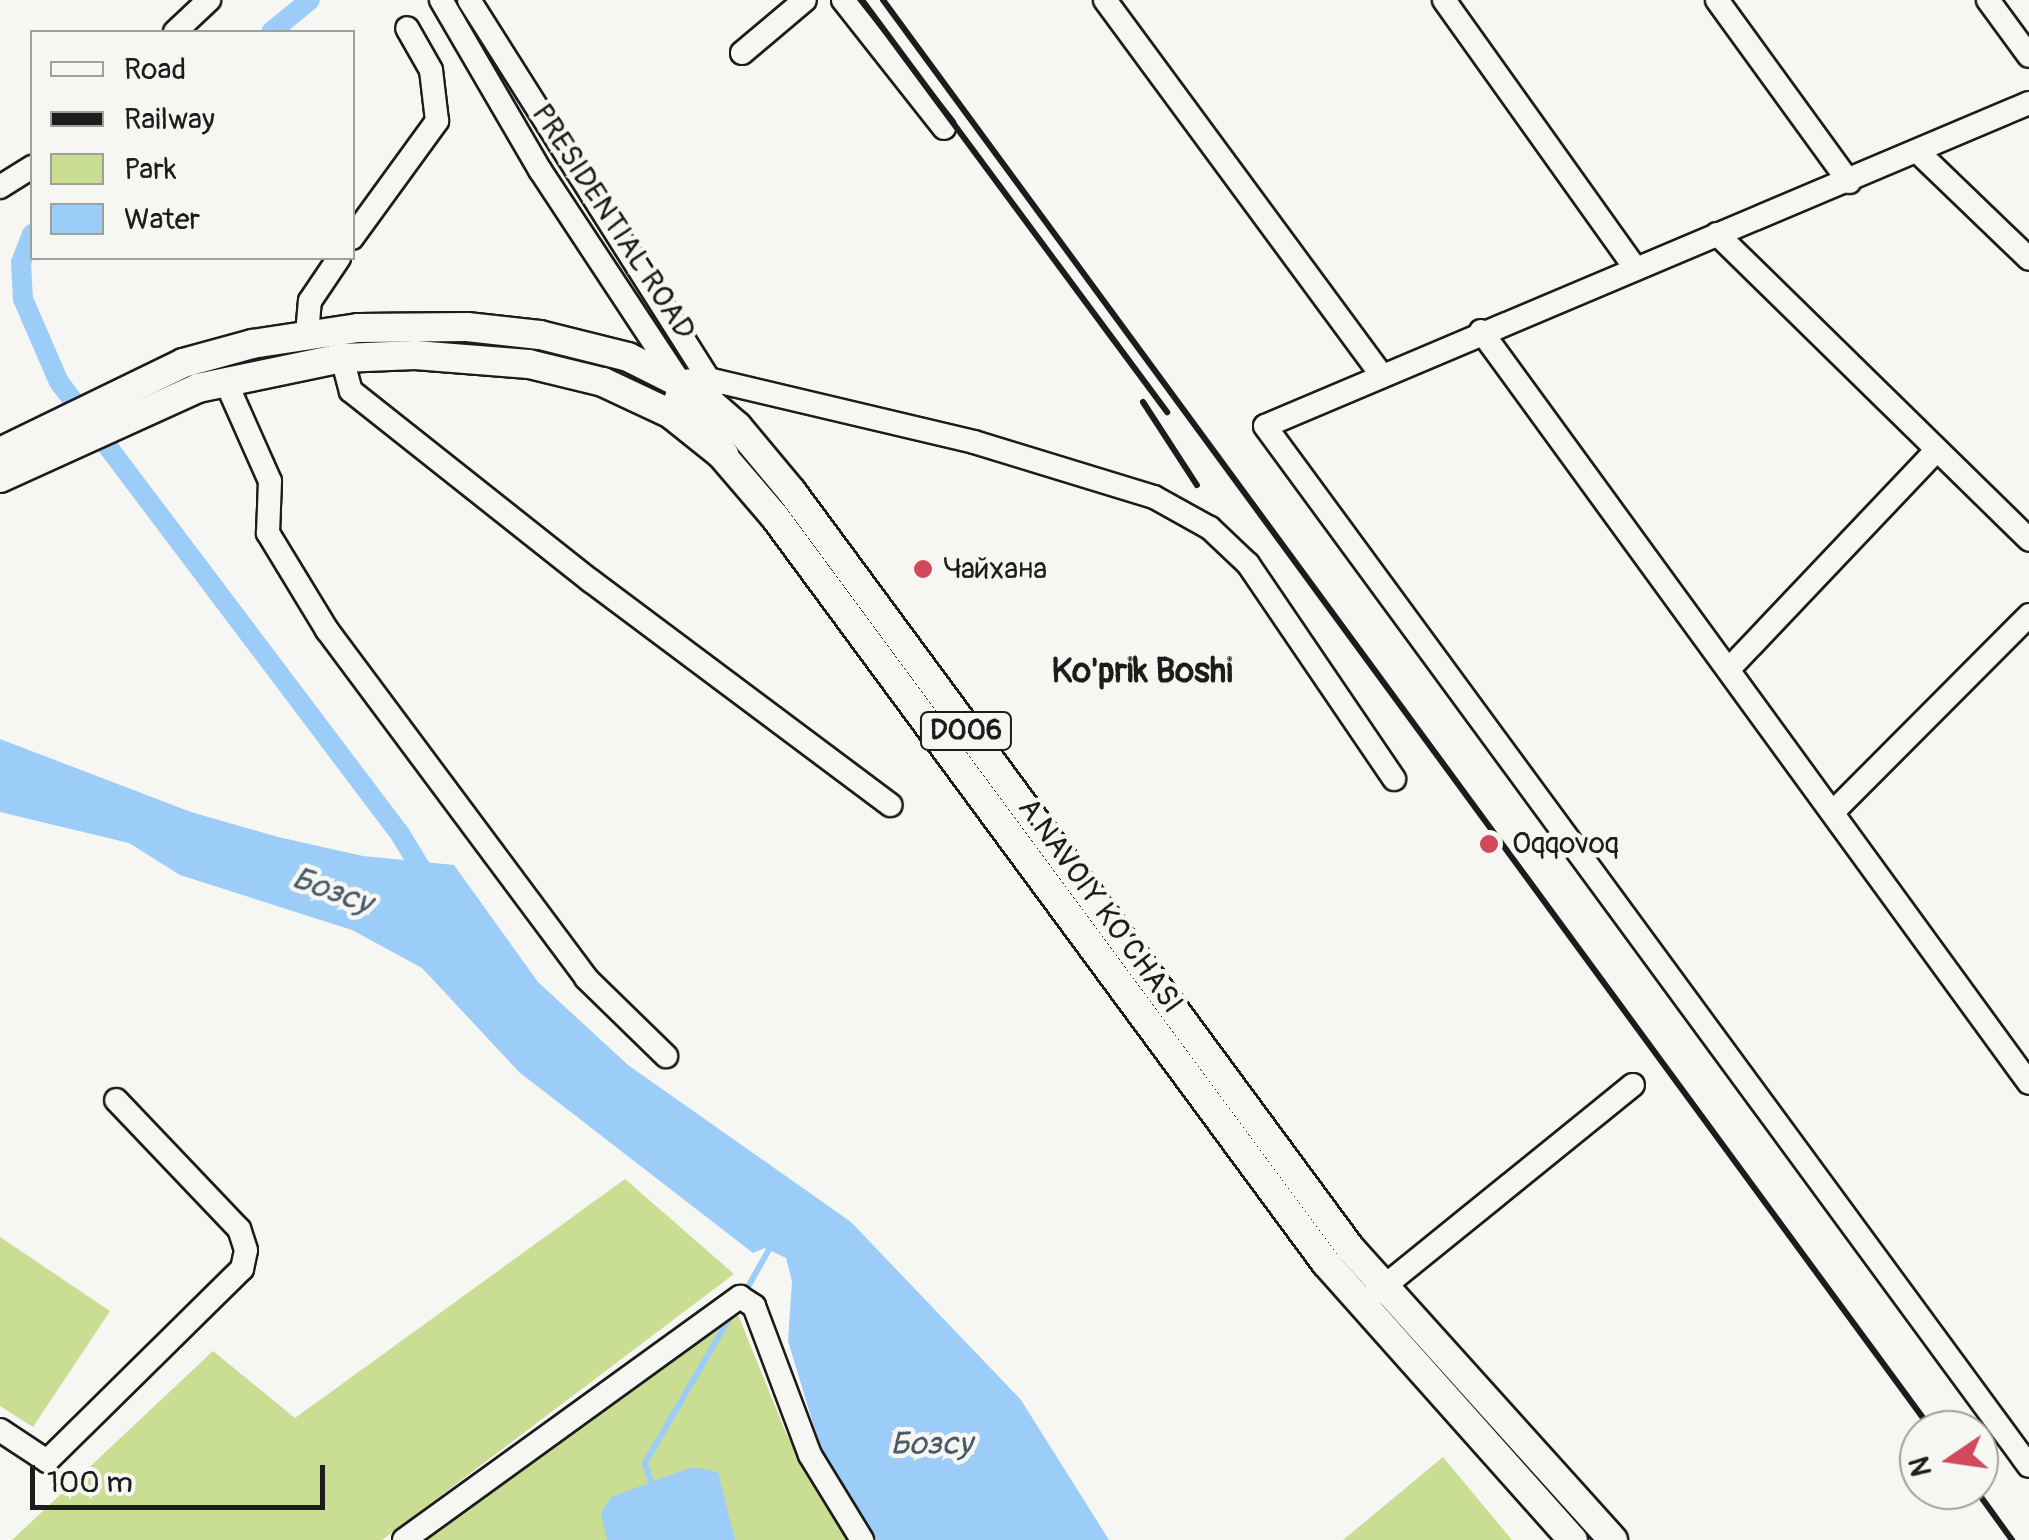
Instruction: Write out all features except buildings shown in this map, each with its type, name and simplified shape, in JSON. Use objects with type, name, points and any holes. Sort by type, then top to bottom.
[{"type":"main road","name":"D006","points":[[0,478],[183,364],[308,334],[430,326],[540,335],[611,352],[695,380],[756,447],[1338,1256],[1383,1288],[1612,1540]]},
{"type":"main road","name":"A.NAVOIY KO‘CHASI","points":[[123,404],[342,358],[453,357],[548,368],[620,388],[671,414],[739,473],[1338,1256],[1360,1305],[1572,1540]]},
{"type":"main road","name":"D006","points":[[0,452],[59,438]]},
{"type":"main road","points":[[1387,1336],[1390,1318],[1405,1312]]},
{"type":"street","points":[[177,30],[210,0]]},
{"type":"street","name":"PRESIDENTIAL ROAD","points":[[441,0],[540,170],[695,380]]},
{"type":"street","name":"PRESIDENTIAL ROAD","points":[[469,0],[695,380],[739,473]]},
{"type":"street","points":[[742,53],[805,0]]},
{"type":"street","points":[[843,0],[944,128]]},
{"type":"street","points":[[1105,0],[1382,376]]},
{"type":"street","points":[[1444,0],[1634,266]]},
{"type":"street","points":[[1718,0],[1850,182]]},
{"type":"street","points":[[1988,0],[2029,56]]},
{"type":"street","points":[[355,234],[437,121],[431,70],[407,28]]},
{"type":"street","points":[[2029,103],[1850,182],[1634,266],[1265,426],[2029,1466]]},
{"type":"street","points":[[1918,152],[2029,259]]},
{"type":"street","points":[[0,187],[30,168]]},
{"type":"street","points":[[1717,234],[2029,540]]},
{"type":"street","points":[[308,334],[310,301],[338,260]]},
{"type":"street","points":[[1481,331],[1836,809],[2029,1083]]},
{"type":"street","points":[[342,358],[351,392],[590,582],[890,805]]},
{"type":"street","points":[[225,380],[270,481],[268,533],[327,630],[586,978],[666,1056]]},
{"type":"street","points":[[671,414],[695,380],[974,442],[1154,497],[1191,516],[1230,545],[1264,584],[1394,780]]},
{"type":"street","points":[[1729,669],[1937,450]]},
{"type":"street","points":[[1836,809],[2029,615]]},
{"type":"street","points":[[1360,1305],[1633,1086]]},
{"type":"street","points":[[0,1430],[47,1461],[242,1270],[246,1250],[239,1229],[116,1100]]},
{"type":"street","points":[[404,1540],[740,1296],[754,1306],[810,1455],[862,1540]]},
{"type":"green space","points":[[625,1179],[734,1274],[382,1540],[12,1540],[213,1351],[295,1418]]},
{"type":"green space","points":[[0,1237],[110,1311],[33,1427],[0,1406]]},
{"type":"green space","points":[[737,1312],[786,1433],[848,1540],[423,1540]]},
{"type":"green space","points":[[1443,1457],[1512,1540],[1343,1540]]},
{"type":"water","name":"Бозсу","points":[[0,739],[191,812],[278,837],[363,856],[454,865],[538,982],[628,1065],[851,1222],[1021,1400],[1109,1540],[877,1540],[821,1450],[788,1341],[792,1281],[786,1258],[765,1248],[753,1253],[519,1072],[422,968],[352,930],[180,875],[129,843],[0,812]]},
{"type":"water","points":[[692,1467],[718,1472],[735,1540],[607,1540],[601,1513],[611,1497]]},
{"type":"waterway","points":[[273,30],[310,0]]},
{"type":"waterway","points":[[30,239],[21,262],[23,299],[59,382],[400,834],[428,880]]},
{"type":"waterway","points":[[745,1292],[771,1246]]},
{"type":"waterway","points":[[653,1488],[645,1463],[731,1315]]},
{"type":"railway","points":[[862,0],[1167,412]]},
{"type":"railway","points":[[883,0],[1917,1410]]},
{"type":"railway","points":[[1143,402],[1197,485]]},
{"type":"railway","points":[[1990,1510],[2012,1540]]},
{"type":"place","name":"Чайхана","points":[[923,569]]},
{"type":"place","name":"Oqqovoq","points":[[1489,844]]},
{"type":"district","name":"Ko'prik Boshi","points":[[1142,671]]}]
